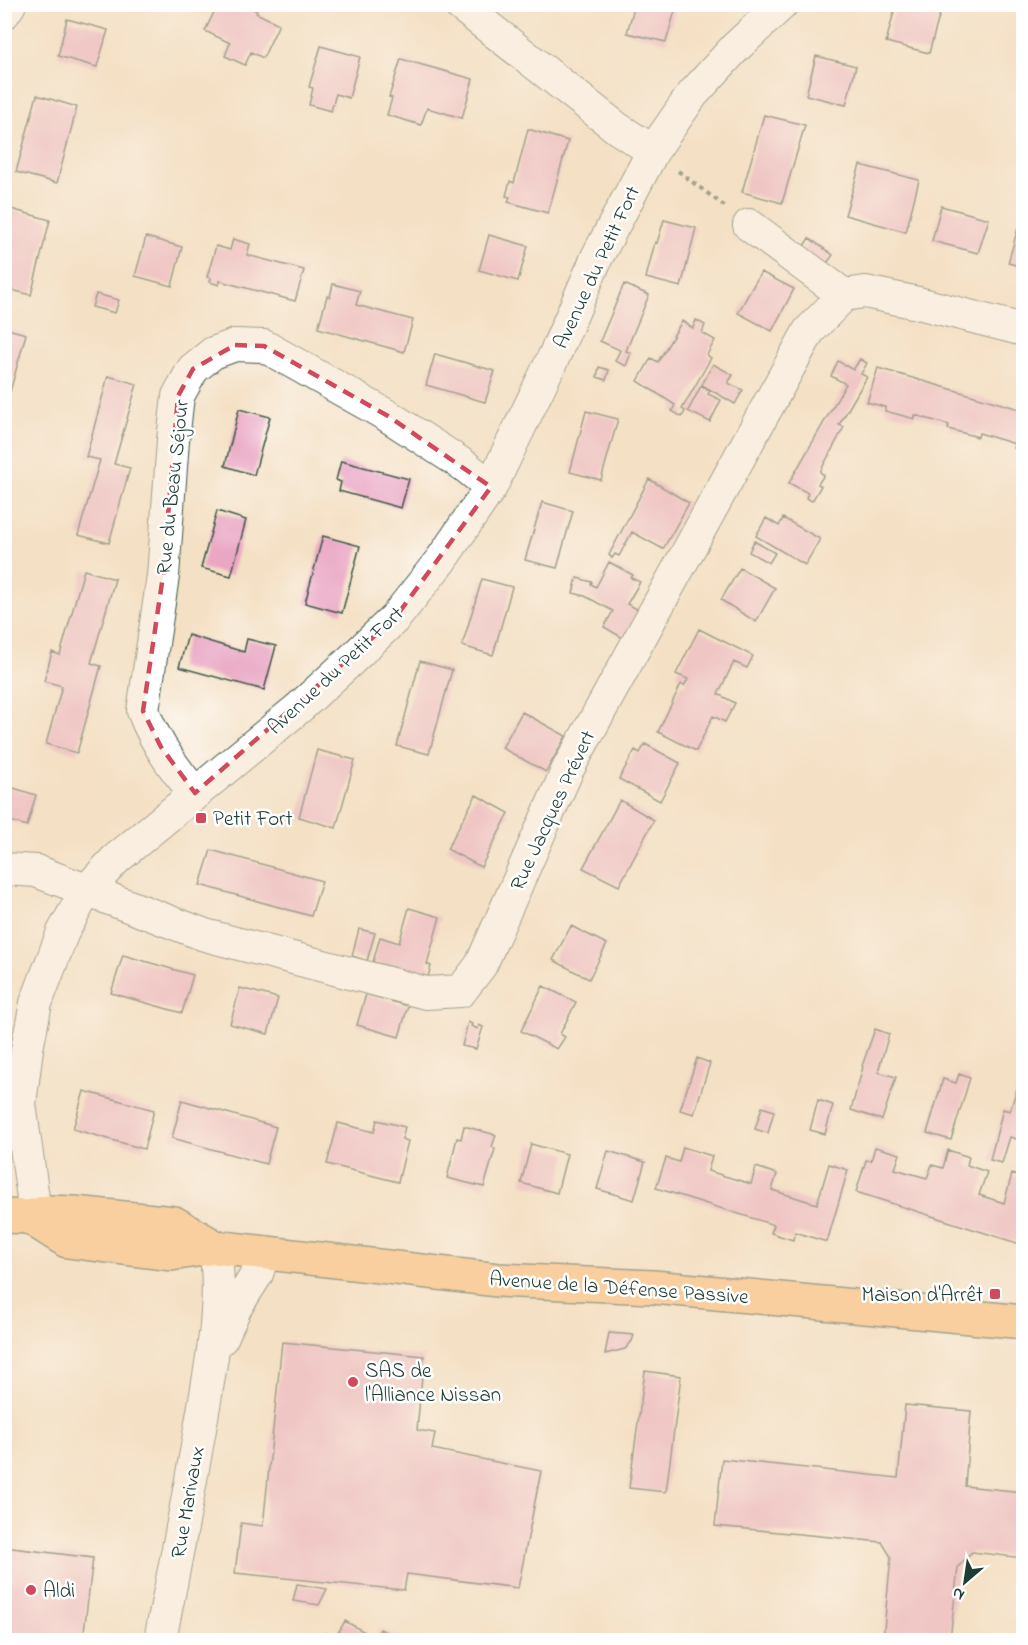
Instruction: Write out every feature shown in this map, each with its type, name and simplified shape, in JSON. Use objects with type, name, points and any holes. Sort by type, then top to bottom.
[{"type":"main road","name":"Avenue de la Défense Passive","points":[[16,1216],[68,1241],[171,1254],[215,1247],[498,1280],[653,1287],[1023,1322]]},
{"type":"street","points":[[4,14],[10,4]]},
{"type":"street","points":[[459,4],[617,128],[653,151]]},
{"type":"street","name":"Avenue du Petit Fort","points":[[16,1216],[33,1198],[20,1104],[36,1003],[63,932],[86,891],[116,859],[300,706],[395,618],[441,560],[491,487],[555,354],[597,256],[653,151],[692,95],[735,48],[782,4]]},
{"type":"street","points":[[749,225],[844,295],[865,292],[1023,330]]},
{"type":"street","name":"Rue Jacques Prévert","points":[[4,869],[36,871],[216,938],[426,993],[461,991],[481,965],[568,769],[809,332],[844,295]]},
{"type":"street","name":"Rue du Beau Séjour","points":[[195,793],[161,747],[143,711],[163,576],[178,396],[194,369],[213,354],[235,345],[264,346],[388,416],[465,466],[491,487]]},
{"type":"street","name":"Avenue du Petit Fort","points":[[4,1137],[20,1104]]},
{"type":"street","name":"Rue Marivaux","points":[[160,1641],[212,1364],[219,1286],[215,1247]]},
{"type":"street","name":"Rue Marivaux","points":[[212,1364],[236,1307],[257,1274],[264,1252]]},
{"type":"path","points":[[653,151],[749,225]]},
{"type":"highlighted area","points":[[235,345],[264,346],[388,416],[491,487],[395,618],[195,793],[161,747],[143,711],[163,576],[178,396],[193,369]]},
{"type":"building","points":[[218,4],[243,4],[279,24],[263,58],[251,52],[245,65],[225,56],[230,43],[205,31]]},
{"type":"building","points":[[635,4],[677,4],[666,42],[627,33]]},
{"type":"building","points":[[896,4],[905,4],[940,13],[929,53],[886,42]]},
{"type":"building","points":[[67,19],[108,30],[97,67],[58,56]]},
{"type":"building","points":[[321,46],[360,57],[349,98],[336,94],[331,111],[309,105],[313,88],[309,87]]},
{"type":"building","points":[[816,56],[856,66],[846,105],[806,95]]},
{"type":"building","points":[[401,59],[473,79],[462,118],[427,108],[421,125],[387,115],[392,98],[389,97]]},
{"type":"building","points":[[37,95],[77,107],[57,183],[16,172]]},
{"type":"building","points":[[764,115],[805,125],[782,203],[742,192]]},
{"type":"building","points":[[528,129],[568,141],[548,213],[508,202],[510,197],[506,196],[510,181],[514,183]]},
{"type":"building","points":[[860,165],[919,180],[906,232],[845,215]]},
{"type":"building","points":[[941,206],[989,219],[978,253],[932,241]]},
{"type":"building","points":[[11,209],[50,220],[31,295],[4,288],[4,233]]},
{"type":"building","points":[[664,220],[696,228],[681,287],[646,278],[655,242],[657,243]]},
{"type":"building","points":[[1018,228],[1023,230],[1023,267],[1008,263]]},
{"type":"building","points":[[489,235],[528,246],[518,281],[479,270]]},
{"type":"building","points":[[146,237],[182,247],[172,286],[135,276]]},
{"type":"building","points":[[809,238],[833,255],[825,266],[802,249]]},
{"type":"building","points":[[233,239],[250,244],[247,255],[304,270],[295,301],[220,281],[219,285],[210,282],[211,278],[207,277],[216,246],[230,250]]},
{"type":"building","points":[[761,272],[794,289],[772,331],[738,313]]},
{"type":"building","points":[[333,284],[360,291],[356,305],[413,320],[404,352],[318,328],[327,296],[330,297]]},
{"type":"building","points":[[624,284],[649,295],[626,351],[631,353],[626,366],[615,361],[620,350],[600,341]]},
{"type":"building","points":[[96,294],[119,300],[115,313],[92,307]]},
{"type":"building","points":[[696,320],[705,325],[702,333],[715,340],[707,355],[711,358],[682,409],[685,411],[682,417],[672,411],[675,405],[638,381],[651,358],[658,362],[682,321],[693,328]]},
{"type":"building","points":[[4,328],[26,334],[5,410],[4,410]]},
{"type":"building","points":[[435,354],[495,371],[485,402],[426,385]]},
{"type":"building","points":[[860,359],[867,363],[861,374],[867,377],[839,425],[844,427],[820,472],[824,475],[818,484],[821,486],[812,501],[806,498],[808,493],[789,483],[846,384],[831,376],[838,361],[853,370]]},
{"type":"building","points":[[713,364],[733,375],[728,383],[743,390],[735,404],[702,385]]},
{"type":"building","points":[[599,367],[609,370],[606,380],[597,377]]},
{"type":"building","points":[[878,368],[1023,410],[1023,450],[1014,448],[1015,444],[979,433],[978,437],[948,429],[949,425],[915,415],[915,419],[885,411],[885,407],[867,402]]},
{"type":"building","points":[[108,376],[137,384],[114,464],[130,468],[109,543],[78,535],[100,460],[86,457]]},
{"type":"building","points":[[701,386],[710,391],[708,394],[721,400],[710,422],[688,411]]},
{"type":"building","points":[[239,409],[270,417],[254,475],[225,466]]},
{"type":"building","points":[[586,411],[618,419],[601,480],[570,472]]},
{"type":"building","points":[[341,461],[409,479],[401,508],[339,491],[341,482],[336,480]]},
{"type":"building","points":[[649,479],[689,503],[663,549],[632,532],[619,556],[615,554],[612,558],[609,555]]},
{"type":"building","points":[[542,502],[573,511],[557,568],[525,560]]},
{"type":"building","points":[[217,511],[246,520],[231,576],[201,568]]},
{"type":"building","points":[[766,518],[779,526],[783,518],[820,539],[805,565],[756,536]]},
{"type":"building","points":[[323,536],[360,546],[342,613],[305,603]]},
{"type":"building","points":[[754,541],[775,553],[769,563],[749,552]]},
{"type":"building","points":[[609,562],[633,575],[631,578],[640,582],[627,604],[639,610],[623,638],[604,627],[613,611],[585,596],[573,593],[577,578],[592,582],[591,584],[596,587]]},
{"type":"building","points":[[740,568],[775,588],[756,622],[721,600]]},
{"type":"building","points":[[84,570],[115,579],[91,663],[101,666],[77,753],[46,744],[62,686],[44,681],[52,652],[60,655]]},
{"type":"building","points":[[482,579],[512,587],[493,655],[462,646]]},
{"type":"building","points":[[699,629],[753,656],[747,668],[734,662],[718,694],[735,703],[725,722],[713,716],[696,751],[658,732],[681,684],[684,686],[688,679],[676,674]]},
{"type":"building","points":[[188,635],[244,652],[247,639],[276,646],[264,690],[179,667]]},
{"type":"building","points":[[420,661],[452,670],[429,754],[397,746]]},
{"type":"building","points":[[522,712],[566,736],[546,772],[502,748]]},
{"type":"building","points":[[645,744],[680,763],[660,801],[619,779],[635,750],[640,753]]},
{"type":"building","points":[[317,750],[355,760],[336,828],[299,817]]},
{"type":"building","points":[[4,785],[36,795],[27,826],[4,819]]},
{"type":"building","points":[[476,795],[509,813],[481,867],[447,849]]},
{"type":"building","points":[[620,800],[654,820],[619,886],[583,868]]},
{"type":"building","points":[[211,850],[322,881],[311,916],[200,885]]},
{"type":"building","points":[[409,908],[440,917],[427,964],[431,966],[428,977],[373,962],[380,937],[399,943]]},
{"type":"building","points":[[571,926],[607,944],[589,979],[553,960]]},
{"type":"building","points":[[359,929],[375,933],[367,961],[352,956]]},
{"type":"building","points":[[123,955],[193,975],[182,1013],[111,993]]},
{"type":"building","points":[[543,986],[576,1002],[560,1034],[565,1037],[557,1049],[521,1031]]},
{"type":"building","points":[[240,988],[278,998],[268,1034],[230,1024]]},
{"type":"building","points":[[366,994],[408,1006],[399,1037],[357,1025]]},
{"type":"building","points":[[468,1022],[478,1029],[479,1025],[483,1027],[476,1049],[462,1046]]},
{"type":"building","points":[[875,1029],[889,1034],[878,1072],[896,1077],[882,1120],[851,1110],[862,1066]]},
{"type":"building","points":[[697,1058],[710,1063],[694,1114],[680,1110]]},
{"type":"building","points":[[959,1074],[970,1078],[951,1140],[927,1133],[943,1079],[956,1083]]},
{"type":"building","points":[[1017,1089],[1023,1091],[1023,1141],[1010,1137],[1002,1163],[990,1160],[1003,1109],[1010,1111]]},
{"type":"building","points":[[84,1091],[154,1110],[144,1149],[73,1129]]},
{"type":"building","points":[[182,1100],[276,1127],[266,1164],[172,1138]]},
{"type":"building","points":[[818,1100],[833,1105],[825,1134],[810,1130]]},
{"type":"building","points":[[762,1107],[774,1111],[768,1133],[755,1129]]},
{"type":"building","points":[[377,1120],[405,1127],[402,1139],[408,1141],[398,1182],[327,1164],[338,1123],[374,1132]]},
{"type":"building","points":[[464,1126],[496,1135],[492,1147],[495,1149],[484,1187],[447,1178],[457,1138],[461,1139]]},
{"type":"building","points":[[531,1144],[567,1154],[557,1193],[521,1183]]},
{"type":"building","points":[[683,1147],[712,1156],[708,1171],[751,1184],[756,1167],[777,1174],[772,1190],[817,1204],[829,1164],[848,1170],[827,1242],[795,1232],[793,1240],[771,1233],[774,1225],[656,1188],[666,1158],[679,1162]]},
{"type":"building","points":[[875,1147],[900,1154],[895,1169],[927,1178],[932,1165],[943,1168],[948,1150],[969,1157],[967,1165],[987,1172],[979,1195],[1004,1203],[1012,1174],[1023,1178],[1023,1245],[856,1192],[866,1160],[871,1161]]},
{"type":"building","points":[[608,1151],[645,1162],[634,1200],[597,1189]]},
{"type":"building","points":[[609,1333],[634,1335],[625,1349],[605,1354]]},
{"type":"building","points":[[282,1342],[424,1356],[417,1430],[435,1433],[432,1449],[541,1471],[518,1588],[407,1574],[404,1590],[235,1573],[241,1523],[263,1526]]},
{"type":"building","points":[[645,1371],[681,1376],[666,1492],[629,1488]]},
{"type":"building","points":[[905,1405],[971,1411],[965,1486],[1023,1492],[1023,1558],[972,1552],[958,1567],[950,1640],[883,1640],[891,1557],[882,1542],[715,1526],[722,1459],[898,1478]]},
{"type":"building","points":[[4,1547],[93,1558],[83,1640],[4,1640]]},
{"type":"building","points":[[297,1584],[327,1589],[319,1605],[293,1601]]},
{"type":"building","points":[[345,1621],[375,1638],[380,1629],[402,1640],[320,1640],[325,1633],[335,1638]]},
{"type":"place","name":"Petit Fort","points":[[201,818]]},
{"type":"place","name":"Maison d'Arrêt","points":[[995,1294]]},
{"type":"place","name":"SAS de l'Alliance Nissan","points":[[353,1382]]},
{"type":"place","name":"Aldi","points":[[31,1590]]}]
